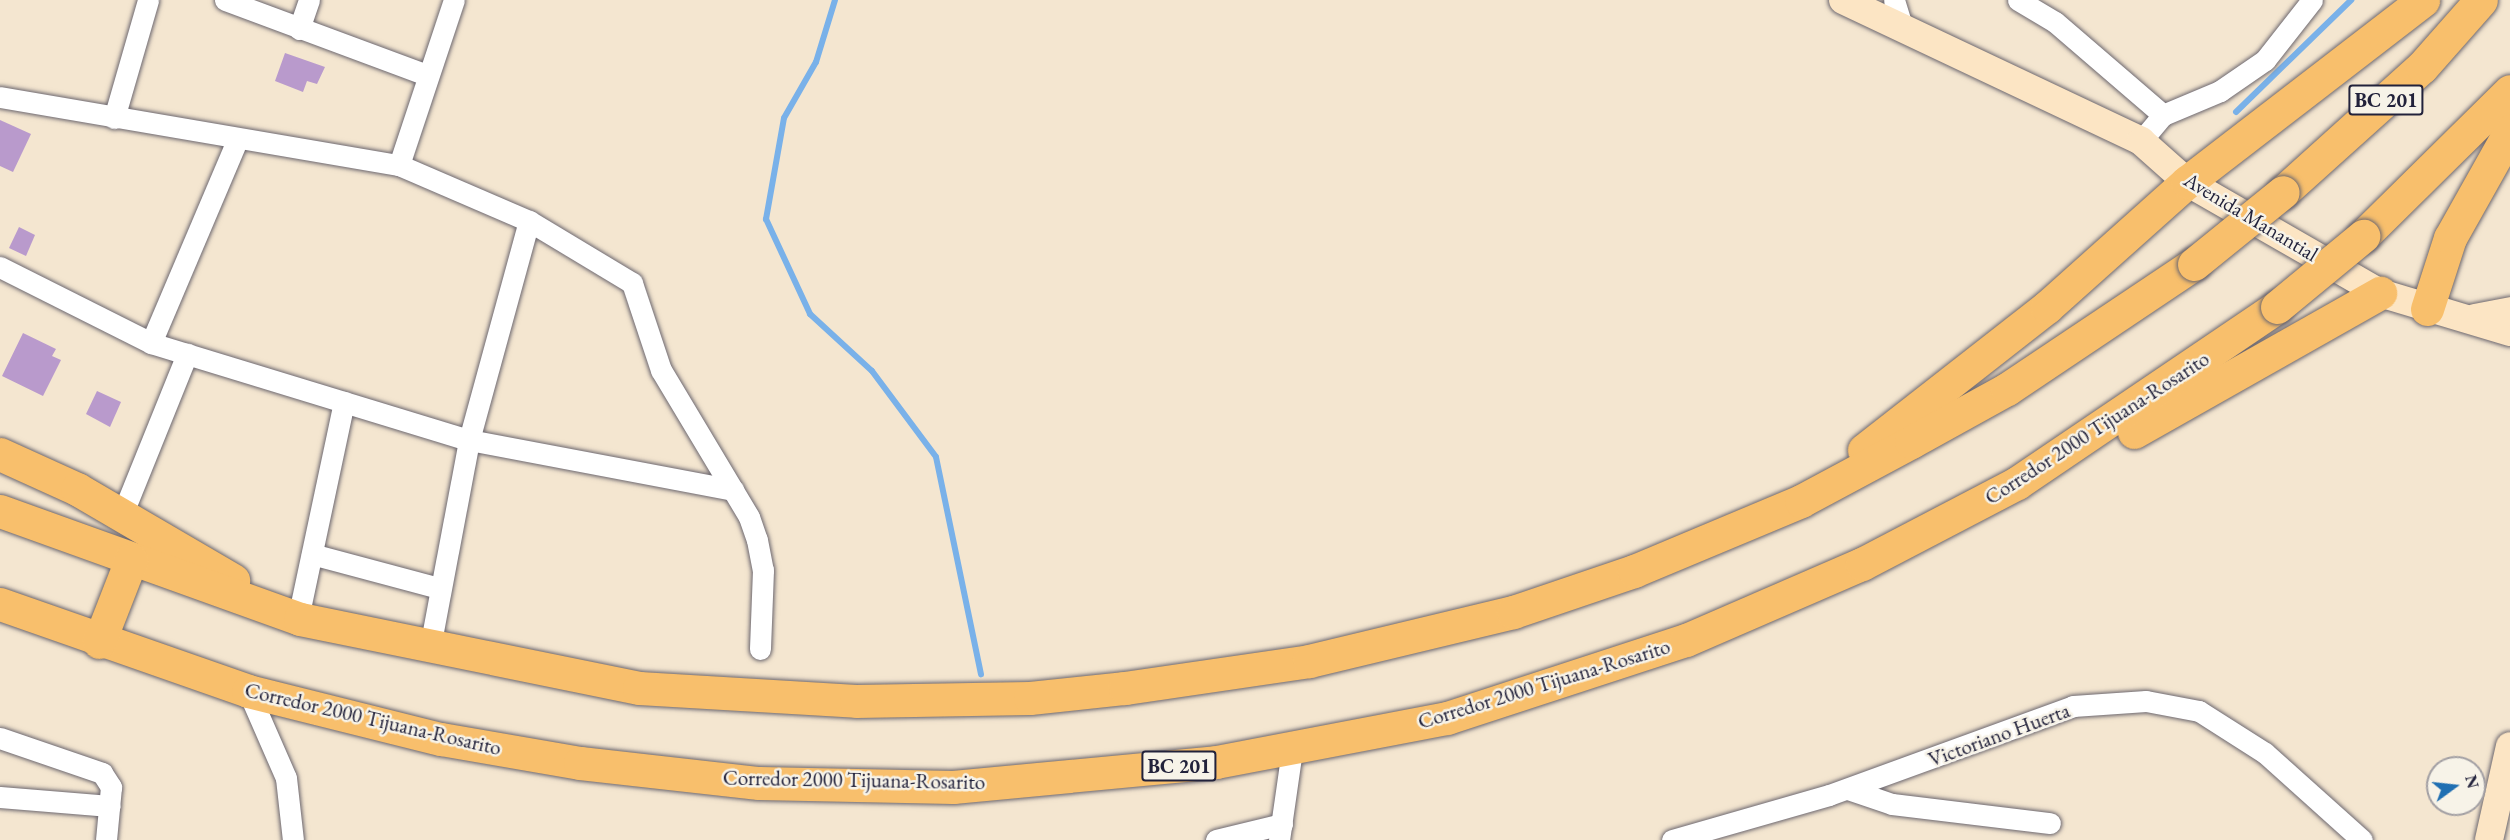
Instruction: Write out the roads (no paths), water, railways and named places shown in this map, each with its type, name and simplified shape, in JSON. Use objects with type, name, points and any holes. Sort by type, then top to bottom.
[{"type":"highway","points":[[1801,501],[2047,307],[2187,182],[2423,0]]},
{"type":"highway","name":"BC 201","points":[[0,511],[131,560],[299,618],[430,647],[662,689],[856,701],[1030,698],[1125,688],[1309,661],[1513,612],[1634,571],[1801,501],[2007,389],[2194,264],[2283,192],[2422,67],[2481,0]]},
{"type":"highway","name":"Corredor 2000 Tijuana-Rosarito","points":[[0,604],[99,642],[248,691],[453,741],[580,763],[759,783],[953,786],[1292,750],[1447,718],[1686,640],[1862,564],[2017,483],[2277,308],[2363,236],[2510,91]]},
{"type":"highway","points":[[2427,309],[2454,229],[2510,131]]},
{"type":"highway","points":[[2017,483],[2128,435],[2380,293]]},
{"type":"highway","points":[[0,454],[122,515],[299,618]]},
{"type":"highway","points":[[99,642],[131,560]]},
{"type":"main road","name":"Avenida Manantial","points":[[1843,0],[2141,141],[2187,182],[2380,293],[2427,309],[2475,318],[2510,332]]},
{"type":"main road","name":"Avenida Manantial","points":[[2475,318],[2510,310]]},
{"type":"main road","points":[[2489,840],[2510,746]]},
{"type":"street","points":[[114,118],[148,0]]},
{"type":"street","points":[[225,0],[427,75]]},
{"type":"street","points":[[299,29],[309,0]]},
{"type":"street","points":[[399,165],[427,75],[454,0]]},
{"type":"street","points":[[1894,0],[1902,27]]},
{"type":"street","points":[[2018,0],[2055,22],[2163,115]]},
{"type":"street","points":[[2141,141],[2163,115],[2220,91],[2265,60],[2312,0]]},
{"type":"street","points":[[0,97],[237,140],[399,165],[530,221],[632,283],[661,370],[749,517],[763,570],[760,650]]},
{"type":"street","points":[[150,343],[237,140]]},
{"type":"street","points":[[430,647],[439,588],[469,440],[530,221]]},
{"type":"street","points":[[0,267],[150,343],[469,440],[733,490]]},
{"type":"street","points":[[122,515],[187,354]]},
{"type":"street","points":[[299,618],[344,402]]},
{"type":"street","points":[[312,554],[439,588]]},
{"type":"street","points":[[248,691],[286,778],[293,840]]},
{"type":"street","name":"Victoriano Huerta","points":[[1672,840],[1848,789],[2073,706],[2146,701],[2199,711],[2265,753],[2362,840]]},
{"type":"street","points":[[0,738],[102,773],[111,787],[106,840]]},
{"type":"street","points":[[1216,840],[1280,832],[1292,750]]},
{"type":"street","points":[[1848,789],[1892,804],[2050,823]]},
{"type":"street","points":[[0,797],[110,806]]},
{"type":"waterway","points":[[835,0],[816,62],[784,118],[766,219],[810,314],[872,371],[936,457],[981,674]]},
{"type":"waterway","points":[[2236,112],[2351,0]]}]
